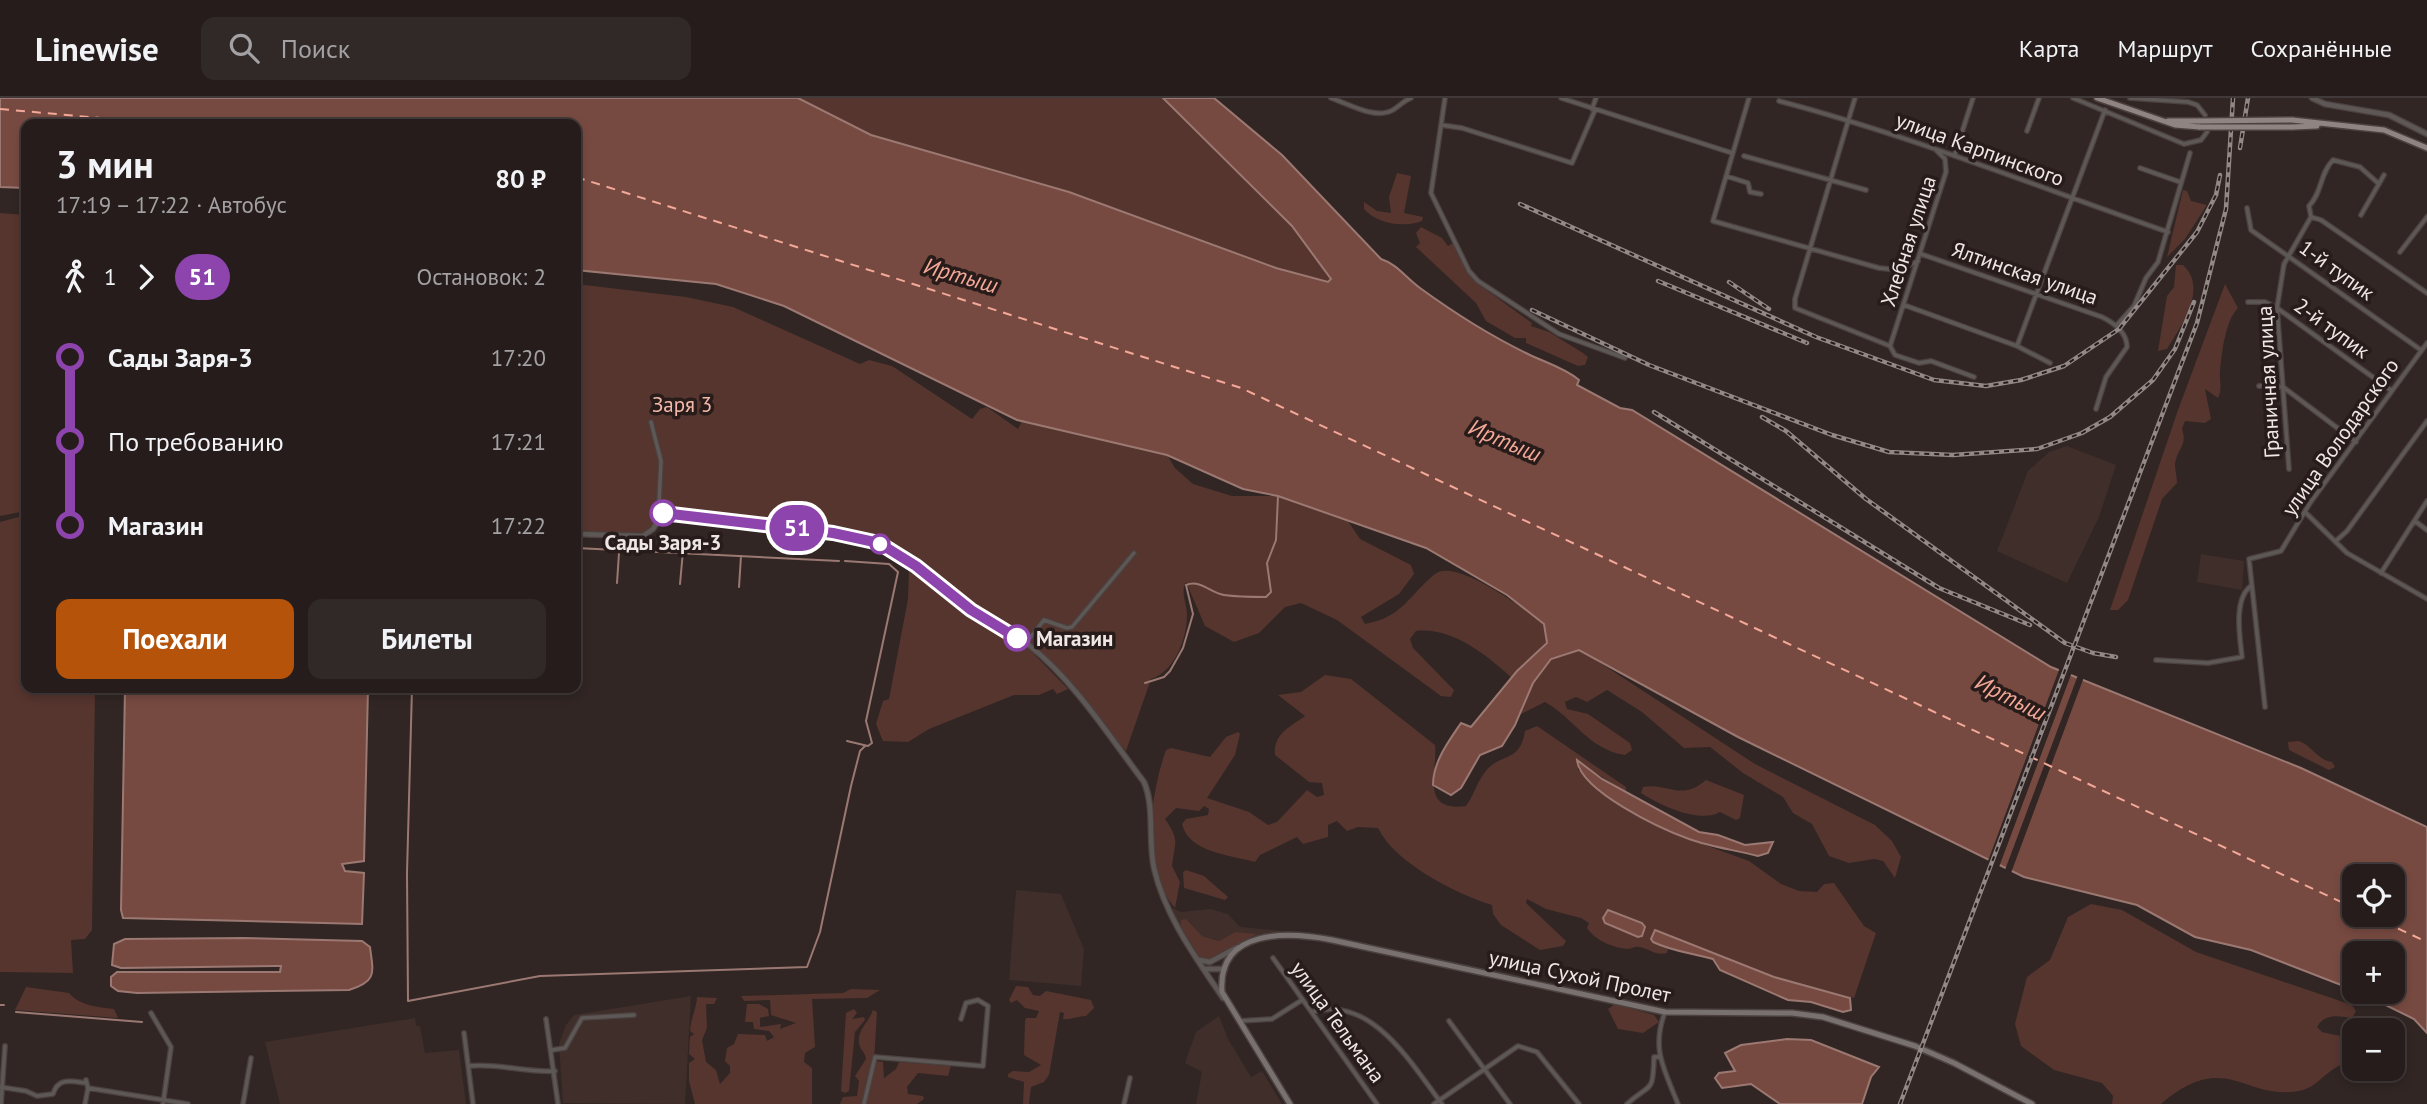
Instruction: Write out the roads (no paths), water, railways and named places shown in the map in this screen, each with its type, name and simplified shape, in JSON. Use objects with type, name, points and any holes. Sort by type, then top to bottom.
[{"type":"main road","points":[[2097,98],[2175,125],[2330,124],[2384,130],[2427,148]]},
{"type":"main road","name":"улица Сухой Пролет","points":[[1245,944],[1274,934],[1299,934],[1665,1012],[1792,1013],[1823,1017],[1954,1063],[2032,1104]]},
{"type":"main road","points":[[1245,944],[1225,969],[1221,985],[1224,999],[1290,1104]]},
{"type":"street","points":[[1331,98],[1381,113],[1394,109],[1401,100],[1411,98]]},
{"type":"street","points":[[1445,98],[1431,193],[1469,271],[1478,281],[1559,334],[1625,358]]},
{"type":"street","points":[[1561,98],[1732,153]]},
{"type":"street","points":[[1441,125],[1462,128],[1572,163],[1594,110],[1596,98]]},
{"type":"street","points":[[1749,98],[1713,221],[1892,270],[1906,268],[1918,261]]},
{"type":"street","points":[[1855,98],[1794,304],[1798,311],[1890,346],[1895,355],[1919,363],[1931,361],[1974,377]]},
{"type":"street","name":"Хлебная улица","points":[[1955,154],[1973,98]]},
{"type":"street","points":[[2027,131],[2039,98]]},
{"type":"street","points":[[2073,98],[2184,144],[2201,140],[2207,132]]},
{"type":"street","points":[[2130,98],[2188,102],[2197,105],[2205,115]]},
{"type":"street","points":[[2312,98],[2325,104],[2389,114],[2427,134]]},
{"type":"street","name":"улица Карпинского","points":[[1779,101],[1849,119],[1955,154],[1976,165],[2168,232]]},
{"type":"street","points":[[2017,346],[2105,110]]},
{"type":"street","name":"Хлебная улица","points":[[1890,346],[1946,172],[1945,159],[1935,149]]},
{"type":"street","points":[[2096,409],[2106,377],[2127,346],[2125,336],[2116,326],[2134,306],[2146,278],[2158,262],[2190,153]]},
{"type":"street","points":[[1744,156],[1866,190]]},
{"type":"street","name":"Граничная улица","points":[[2289,469],[2277,308],[2284,264],[2311,217],[2309,206],[2317,197],[2326,167],[2333,160],[2360,167],[2379,184]]},
{"type":"street","points":[[2140,168],[2180,182]]},
{"type":"street","points":[[2361,215],[2384,175]]},
{"type":"street","points":[[1726,176],[1748,183],[1750,192],[1761,194]]},
{"type":"street","name":"1-й тупик","points":[[2247,208],[2251,230],[2421,350]]},
{"type":"street","points":[[2311,217],[2321,220],[2427,293]]},
{"type":"street","points":[[2400,252],[2427,217]]},
{"type":"street","name":"Ялтинская улица","points":[[1921,254],[2102,317],[2116,326]]},
{"type":"street","name":"2-й тупик","points":[[2248,302],[2265,302],[2277,308],[2392,391]]},
{"type":"street","points":[[1904,305],[2017,346],[2050,363]]},
{"type":"street","name":"улица Володарского","points":[[2251,586],[2249,559],[2280,551],[2427,343]]},
{"type":"street","points":[[2259,386],[2283,387],[2315,408],[2356,442]]},
{"type":"street","points":[[2283,405],[2288,397],[2295,397]]},
{"type":"street","points":[[2337,540],[2347,531],[2427,421]]},
{"type":"street","points":[[651,422],[661,461],[659,504],[663,513]]},
{"type":"street","points":[[2381,573],[2427,502]]},
{"type":"street","points":[[581,534],[643,536],[653,529],[663,513]]},
{"type":"street","points":[[663,513],[833,533],[879,543],[916,566],[971,610],[1026,643],[1086,705],[1144,782],[1155,872],[1174,918],[1224,999]]},
{"type":"street","points":[[2305,513],[2337,540],[2347,553],[2427,599]]},
{"type":"street","points":[[2415,522],[2427,530]]},
{"type":"street","points":[[1026,643],[1044,620],[1067,628],[1072,627],[1135,553]]},
{"type":"street","points":[[2251,586],[2265,707]]},
{"type":"street","points":[[2156,660],[2208,663],[2242,657],[2239,625],[2244,595],[2251,586]]},
{"type":"street","points":[[1197,958],[1203,963],[1210,962],[1245,944]]},
{"type":"street","name":"улица Тельмана","points":[[1273,958],[1377,1104]]},
{"type":"street","points":[[1203,968],[1225,969]]},
{"type":"street","points":[[864,1104],[875,1057],[983,1066],[988,1006],[978,1000],[966,1003],[961,1019]]},
{"type":"street","points":[[1237,1021],[1272,1018],[1302,1000]]},
{"type":"street","points":[[1312,1012],[1324,1009],[1365,1019],[1403,1049],[1441,1102]]},
{"type":"street","points":[[1665,1012],[1657,1032],[1660,1057],[1678,1104]]},
{"type":"street","points":[[151,1013],[172,1047],[164,1102]]},
{"type":"street","points":[[552,1050],[565,1048],[582,1018],[634,1015]]},
{"type":"street","points":[[546,1018],[558,1104]]},
{"type":"street","points":[[1449,1021],[1510,1104]]},
{"type":"street","points":[[464,1032],[473,1104]]},
{"type":"street","points":[[1,1104],[5,1046]]},
{"type":"street","points":[[1434,1104],[1441,1102],[1518,1046],[1537,1052],[1579,1104]]},
{"type":"street","points":[[1627,1104],[1651,1086],[1654,1057],[1660,1057]]},
{"type":"street","points":[[243,1104],[251,1058]]},
{"type":"street","points":[[469,1066],[488,1064],[532,1072],[555,1071]]},
{"type":"street","points":[[1124,1104],[1130,1077]]},
{"type":"street","points":[[1,1087],[44,1097],[53,1094],[55,1087],[63,1082],[87,1084],[164,1102],[188,1104]]},
{"type":"street","points":[[85,1104],[87,1084]]},
{"type":"water","name":"Иртыш","points":[[0,98],[798,98],[871,135],[1069,192],[1276,268],[1328,282],[1331,279],[1292,226],[1163,98],[1214,98],[1282,155],[1381,259],[1485,331],[1567,372],[1579,380],[1577,385],[1620,408],[1632,410],[2051,667],[2301,768],[2427,827],[2427,1033],[2414,1019],[2383,1004],[2405,1004],[2405,941],[2342,941],[2342,985],[2251,950],[2195,937],[2137,905],[2024,877],[1738,737],[1579,650],[1551,659],[1533,683],[1515,725],[1502,746],[1480,755],[1461,788],[1451,795],[1433,785],[1438,760],[1446,745],[1461,723],[1471,727],[1517,671],[1547,643],[1544,624],[1507,595],[1426,548],[1278,496],[1243,489],[1167,455],[1017,420],[784,306],[716,284],[581,270],[581,119],[21,119],[21,188],[0,187]]},
{"type":"water","points":[[125,693],[368,693],[364,861],[342,864],[345,871],[364,873],[362,924],[123,918]]},
{"type":"water","points":[[1577,760],[1602,779],[1699,832],[1718,835],[1745,845],[1773,842],[1768,853],[1758,856],[1676,834],[1642,818],[1606,796],[1582,772]]},
{"type":"water","points":[[1608,910],[1642,923],[1645,927],[1642,936],[1638,937],[1605,923],[1603,918]]},
{"type":"water","points":[[1655,930],[1774,977],[1850,998],[1851,1010],[1843,1012],[1811,1002],[1788,1000],[1720,970],[1713,959],[1653,942],[1651,939]]},
{"type":"water","points":[[125,939],[362,941],[370,947],[372,974],[365,983],[349,990],[137,993],[118,991],[111,986],[111,977],[117,972],[280,972],[281,966],[121,968],[112,965],[114,944]]},
{"type":"water","points":[[1787,1039],[1811,1040],[1879,1067],[1871,1077],[1862,1104],[1780,1104],[1751,1084],[1722,1088],[1715,1078],[1719,1073],[1735,1071],[1725,1053],[1741,1045]]},
{"type":"waterway","points":[[1145,683],[1164,677],[1183,648],[1193,614],[1186,585],[1201,585],[1219,594],[1234,596],[1266,597],[1271,592],[1267,563],[1276,540],[1278,496]]},
{"type":"waterway","points":[[581,548],[839,561]]},
{"type":"waterway","points":[[680,584],[683,551]]},
{"type":"waterway","points":[[617,583],[619,553]]},
{"type":"waterway","points":[[739,587],[741,556]]},
{"type":"waterway","points":[[845,561],[889,564],[898,572],[866,721],[872,743],[868,746],[847,741]]},
{"type":"waterway","points":[[412,693],[407,873],[408,1001],[540,976],[807,967],[820,932],[851,786],[860,751],[865,746]]},
{"type":"waterway","points":[[16,1012],[142,1022]]},
{"type":"railway","points":[[1900,1104],[2197,323],[2226,209],[2233,98]]},
{"type":"railway","points":[[2240,148],[2248,98]]},
{"type":"railway","points":[[1520,204],[1816,337],[1934,380],[1986,386],[2021,380],[2064,366],[2119,329],[2197,232],[2216,195],[2220,175]]},
{"type":"railway","points":[[1658,281],[1807,343]]},
{"type":"railway","points":[[1729,282],[1769,309]]},
{"type":"railway","points":[[1532,310],[1649,365],[1832,435],[1889,452],[1953,455],[2037,449],[2082,433],[2110,417],[2153,380],[2175,349],[2194,302]]},
{"type":"railway","points":[[1654,412],[1939,588],[2030,625]]},
{"type":"railway","points":[[1762,417],[1786,431],[1866,499],[2065,643],[2093,653],[2116,657]]},
{"type":"place","name":"Сады Заря-3","points":[[663,513]]},
{"type":"place","name":"Магазин","points":[[1017,638]]},
{"type":"park label","name":"Заря 3","points":[[682,404]]}]
